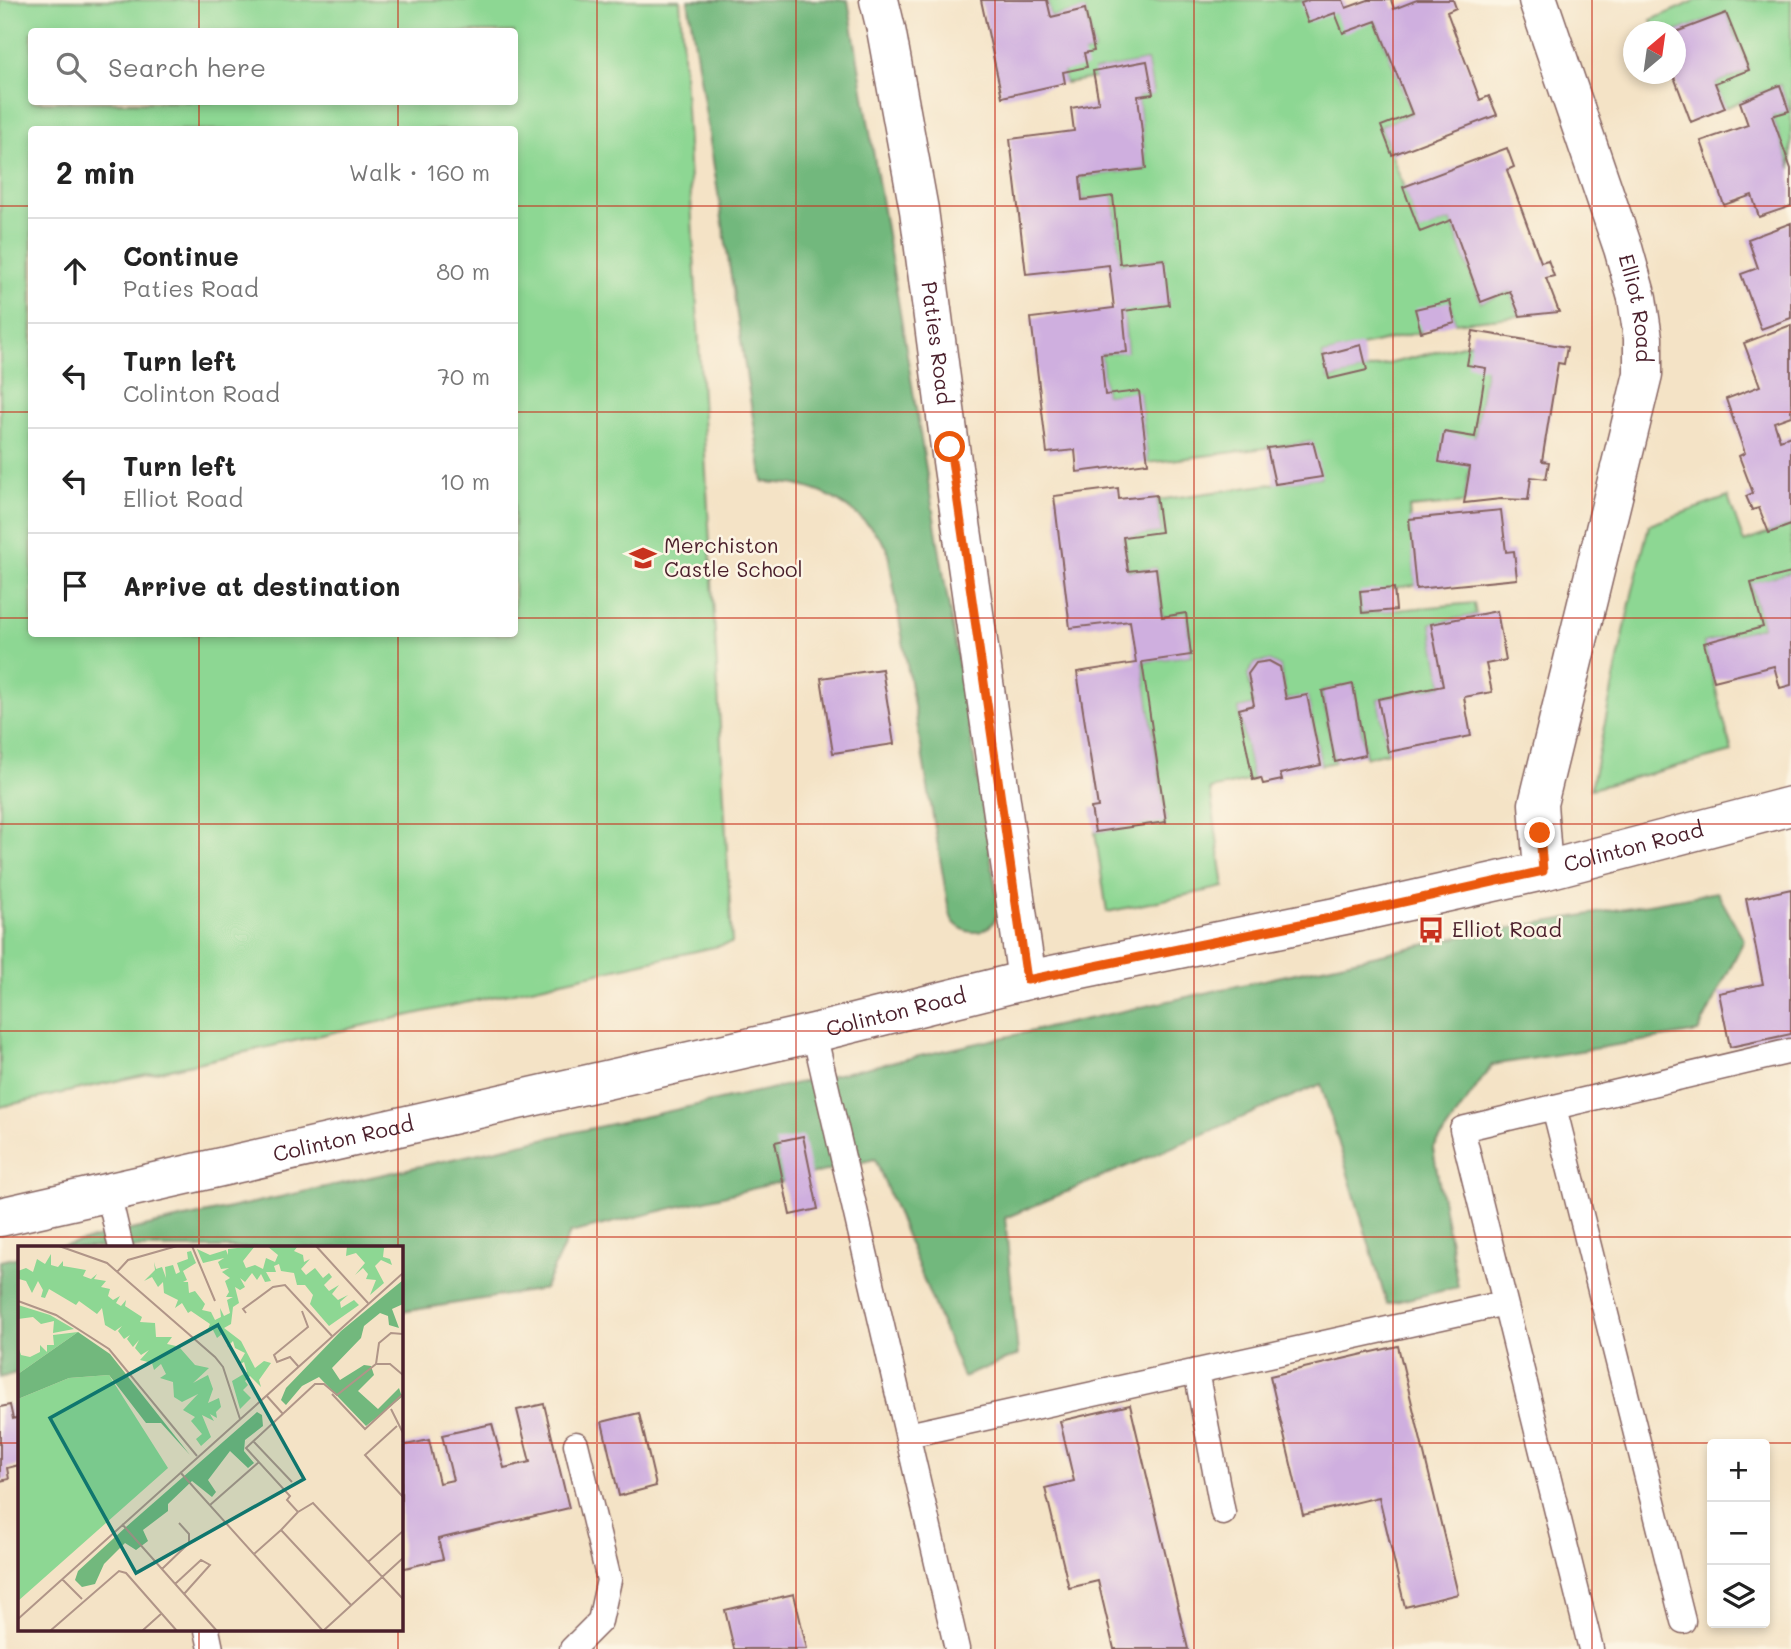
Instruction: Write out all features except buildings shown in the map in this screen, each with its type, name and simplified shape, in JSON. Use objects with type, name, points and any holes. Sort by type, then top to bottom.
[{"type":"street","name":"Paties Road","points":[[879,0],[919,210],[950,447],[1027,980]]},
{"type":"street","name":"Elliot Road","points":[[1538,0],[1622,248],[1637,298],[1643,338],[1643,373],[1538,804],[1543,871]]},
{"type":"street","name":"Colinton Road","points":[[0,1217],[814,1033],[1027,980],[1543,871],[1791,806]]},
{"type":"lane","points":[[814,1033],[957,1649]]},
{"type":"lane","points":[[1591,1649],[1462,1129],[1791,1051]]},
{"type":"lane","points":[[1554,1107],[1683,1621]]},
{"type":"lane","points":[[108,1192],[121,1246]]},
{"type":"lane","points":[[908,1436],[1506,1303]]},
{"type":"lane","points":[[1196,1371],[1223,1513]]},
{"type":"lane","points":[[572,1649],[600,1621],[609,1580],[576,1444]]},
{"type":"green space","name":"Merchiston Castle School","points":[[0,0],[680,0],[732,943],[0,1107]]},
{"type":"green space","points":[[688,0],[848,0],[999,908],[989,927],[979,932],[967,931],[957,926],[948,905],[887,547],[859,516],[823,493],[796,485],[763,482]]},
{"type":"green space","points":[[1047,0],[1309,0],[1335,13],[1376,21],[1412,114],[1381,126],[1420,231],[1451,220],[1481,302],[1510,291],[1520,316],[1455,323],[1450,302],[1421,332],[1323,355],[1329,379],[1471,343],[1486,368],[1464,503],[1409,508],[1416,585],[1394,588],[1363,613],[1474,603],[1476,615],[1431,624],[1443,686],[1378,699],[1388,752],[1366,757],[1353,685],[1322,691],[1335,762],[1321,765],[1307,696],[1286,699],[1280,667],[1269,661],[1256,663],[1248,674],[1254,705],[1239,709],[1253,780],[1210,789],[1224,887],[1107,912],[1095,832],[1166,821],[1142,662],[1191,655],[1186,614],[1162,617],[1156,568],[1128,571],[1123,537],[1161,532],[1157,500],[1321,477],[1312,442],[1148,463],[1139,392],[1105,395],[1101,354],[1127,351],[1123,311],[1164,259],[1120,264],[1113,197],[1082,200],[1080,177],[1146,169],[1138,96],[1153,93],[1147,61],[1094,71],[1095,78],[1065,83],[1063,72],[1084,53],[1094,51],[1085,10],[1051,17]]},
{"type":"green space","points":[[1697,0],[1791,0],[1791,169],[1772,116],[1789,110],[1780,85],[1725,108],[1715,83],[1749,70],[1726,13],[1686,28],[1686,21],[1651,20]]},
{"type":"green space","points":[[1728,497],[1744,542],[1791,525],[1791,573],[1751,584],[1763,627],[1704,643],[1732,752],[1591,789],[1649,525]]},
{"type":"green space","points":[[1717,892],[1744,940],[1698,1032],[1492,1065],[1433,1149],[1458,1287],[1387,1304],[1321,1084],[1005,1218],[1018,1355],[963,1377],[875,1159],[570,1233],[544,1289],[402,1312],[402,1246],[62,1246],[126,1231],[1459,937]]},
{"type":"green space","points":[[18,1257],[18,1372],[0,1378],[0,1261]]},
{"type":"place","name":"Merchiston Castle School","points":[[643,558]]},
{"type":"place","name":"Elliot Road","points":[[1431,930]]},
{"type":"route","points":[[950,447],[1027,980],[1543,871],[1540,833]]}]
